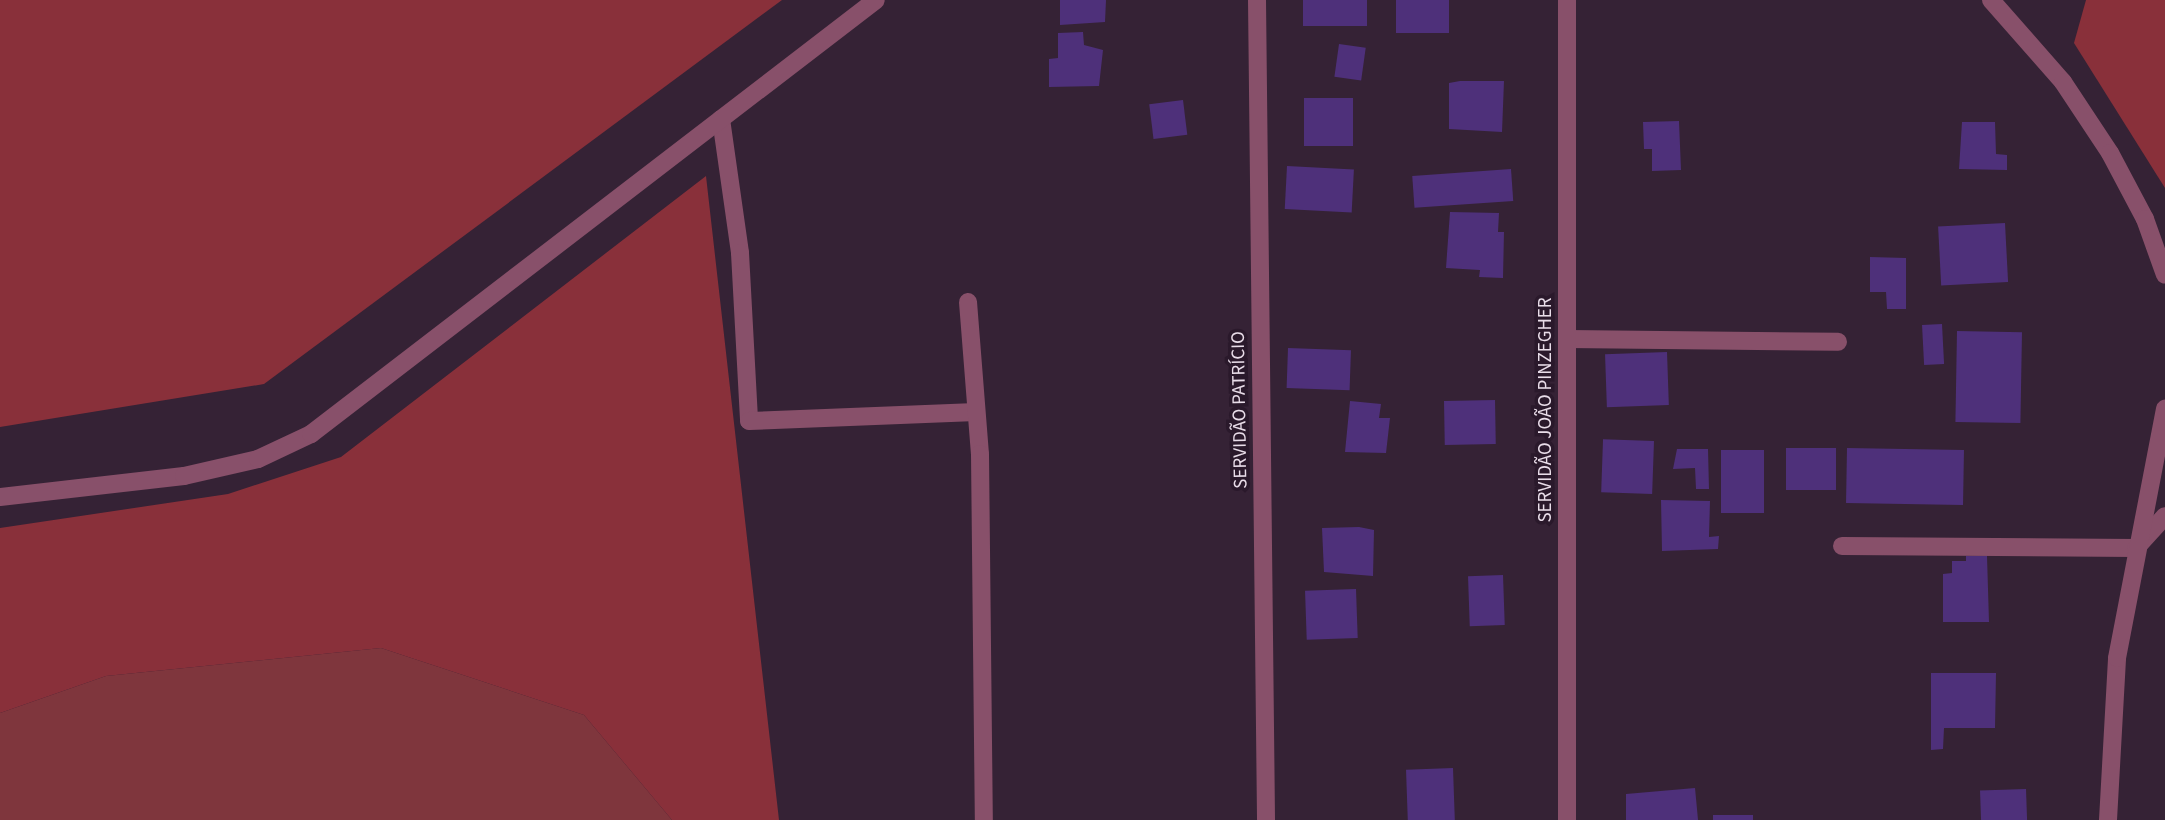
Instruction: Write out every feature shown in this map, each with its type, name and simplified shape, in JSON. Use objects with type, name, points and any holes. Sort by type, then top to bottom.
[{"type":"street","points":[[0,497],[184,476],[258,460],[311,434],[876,0]]},
{"type":"street","name":"SERVIDÃO PATRÍCIO","points":[[1257,0],[1266,820]]},
{"type":"street","name":"SERVIDÃO JOÃO PINZEGHER","points":[[1567,0],[1567,820]]},
{"type":"street","points":[[1991,0],[2063,82],[2110,153],[2145,219],[2165,275]]},
{"type":"street","points":[[721,119],[740,253],[749,421],[976,412]]},
{"type":"street","points":[[968,302],[976,412],[984,820]]},
{"type":"street","points":[[1567,339],[1838,342]]},
{"type":"street","points":[[2108,820],[2117,658],[2136,548],[2165,409]]},
{"type":"street","points":[[1842,546],[2136,548],[2165,516]]},
{"type":"shaded area","points":[[0,0],[782,0],[264,384],[0,427]]},
{"type":"shaded area","points":[[2086,0],[2165,0],[2165,188],[2074,43]]},
{"type":"shaded area","points":[[706,176],[779,820],[672,820],[584,715],[381,648],[106,676],[0,713],[0,528],[228,494],[341,457]]},
{"type":"shaded area","points":[[381,648],[584,715],[672,820],[0,820],[0,713],[106,676]]},
{"type":"building","points":[[1060,0],[1106,0],[1105,22],[1060,25]]},
{"type":"building","points":[[1303,0],[1367,0],[1367,26],[1303,26]]},
{"type":"building","points":[[1396,0],[1449,0],[1449,33],[1396,33]]},
{"type":"building","points":[[1083,32],[1084,45],[1103,50],[1099,86],[1049,87],[1049,59],[1058,58],[1058,33]]},
{"type":"building","points":[[1339,44],[1366,48],[1361,80],[1334,77]]},
{"type":"building","points":[[1504,81],[1502,132],[1449,129],[1449,83]]},
{"type":"building","points":[[1304,98],[1353,98],[1353,146],[1304,146]]},
{"type":"building","points":[[1183,100],[1187,135],[1154,139],[1149,104]]},
{"type":"building","points":[[1679,121],[1681,170],[1652,171],[1652,149],[1644,149],[1643,122]]},
{"type":"building","points":[[1962,122],[1995,122],[1996,154],[2007,155],[2007,170],[1959,169]]},
{"type":"building","points":[[1287,166],[1354,170],[1352,212],[1285,209]]},
{"type":"building","points":[[1511,169],[1513,201],[1414,208],[1412,176]]},
{"type":"building","points":[[1450,212],[1499,213],[1498,232],[1504,232],[1503,278],[1479,277],[1480,270],[1446,268]]},
{"type":"building","points":[[2005,223],[2008,282],[1941,285],[1938,227]]},
{"type":"building","points":[[1870,257],[1906,258],[1906,309],[1887,309],[1886,292],[1870,292]]},
{"type":"building","points":[[1942,324],[1944,364],[1924,365],[1922,325]]},
{"type":"building","points":[[1957,331],[2022,332],[2020,423],[1955,422]]},
{"type":"building","points":[[1288,348],[1351,350],[1350,390],[1287,388]]},
{"type":"building","points":[[1667,352],[1669,405],[1607,407],[1605,354]]},
{"type":"building","points":[[1495,400],[1496,444],[1445,445],[1444,401]]},
{"type":"building","points":[[1350,401],[1381,404],[1379,418],[1390,418],[1386,453],[1345,452]]},
{"type":"building","points":[[1603,439],[1654,441],[1652,494],[1601,492]]},
{"type":"building","points":[[1786,448],[1836,448],[1836,490],[1786,490]]},
{"type":"building","points":[[1847,448],[1964,450],[1963,505],[1846,503]]},
{"type":"building","points":[[1677,449],[1708,449],[1709,489],[1696,489],[1695,468],[1673,469]]},
{"type":"building","points":[[1721,450],[1764,450],[1764,513],[1721,513]]},
{"type":"building","points":[[1661,500],[1710,501],[1709,537],[1719,536],[1718,549],[1662,551]]},
{"type":"building","points":[[1359,527],[1374,530],[1373,576],[1324,572],[1322,528]]},
{"type":"building","points":[[1966,556],[1987,556],[1989,622],[1943,622],[1943,574],[1952,573],[1952,561],[1966,561]]},
{"type":"building","points":[[1503,575],[1505,625],[1470,626],[1468,576]]},
{"type":"building","points":[[1356,589],[1358,638],[1307,640],[1305,591]]},
{"type":"building","points":[[1931,673],[1996,673],[1995,728],[1944,728],[1943,749],[1931,750]]},
{"type":"building","points":[[1453,768],[1455,820],[1408,820],[1406,770]]},
{"type":"building","points":[[1695,788],[1698,820],[1626,820],[1626,794]]},
{"type":"building","points":[[2026,789],[2027,820],[1981,820],[1980,791]]},
{"type":"building","points":[[1713,815],[1753,815],[1753,820],[1713,820]]}]
